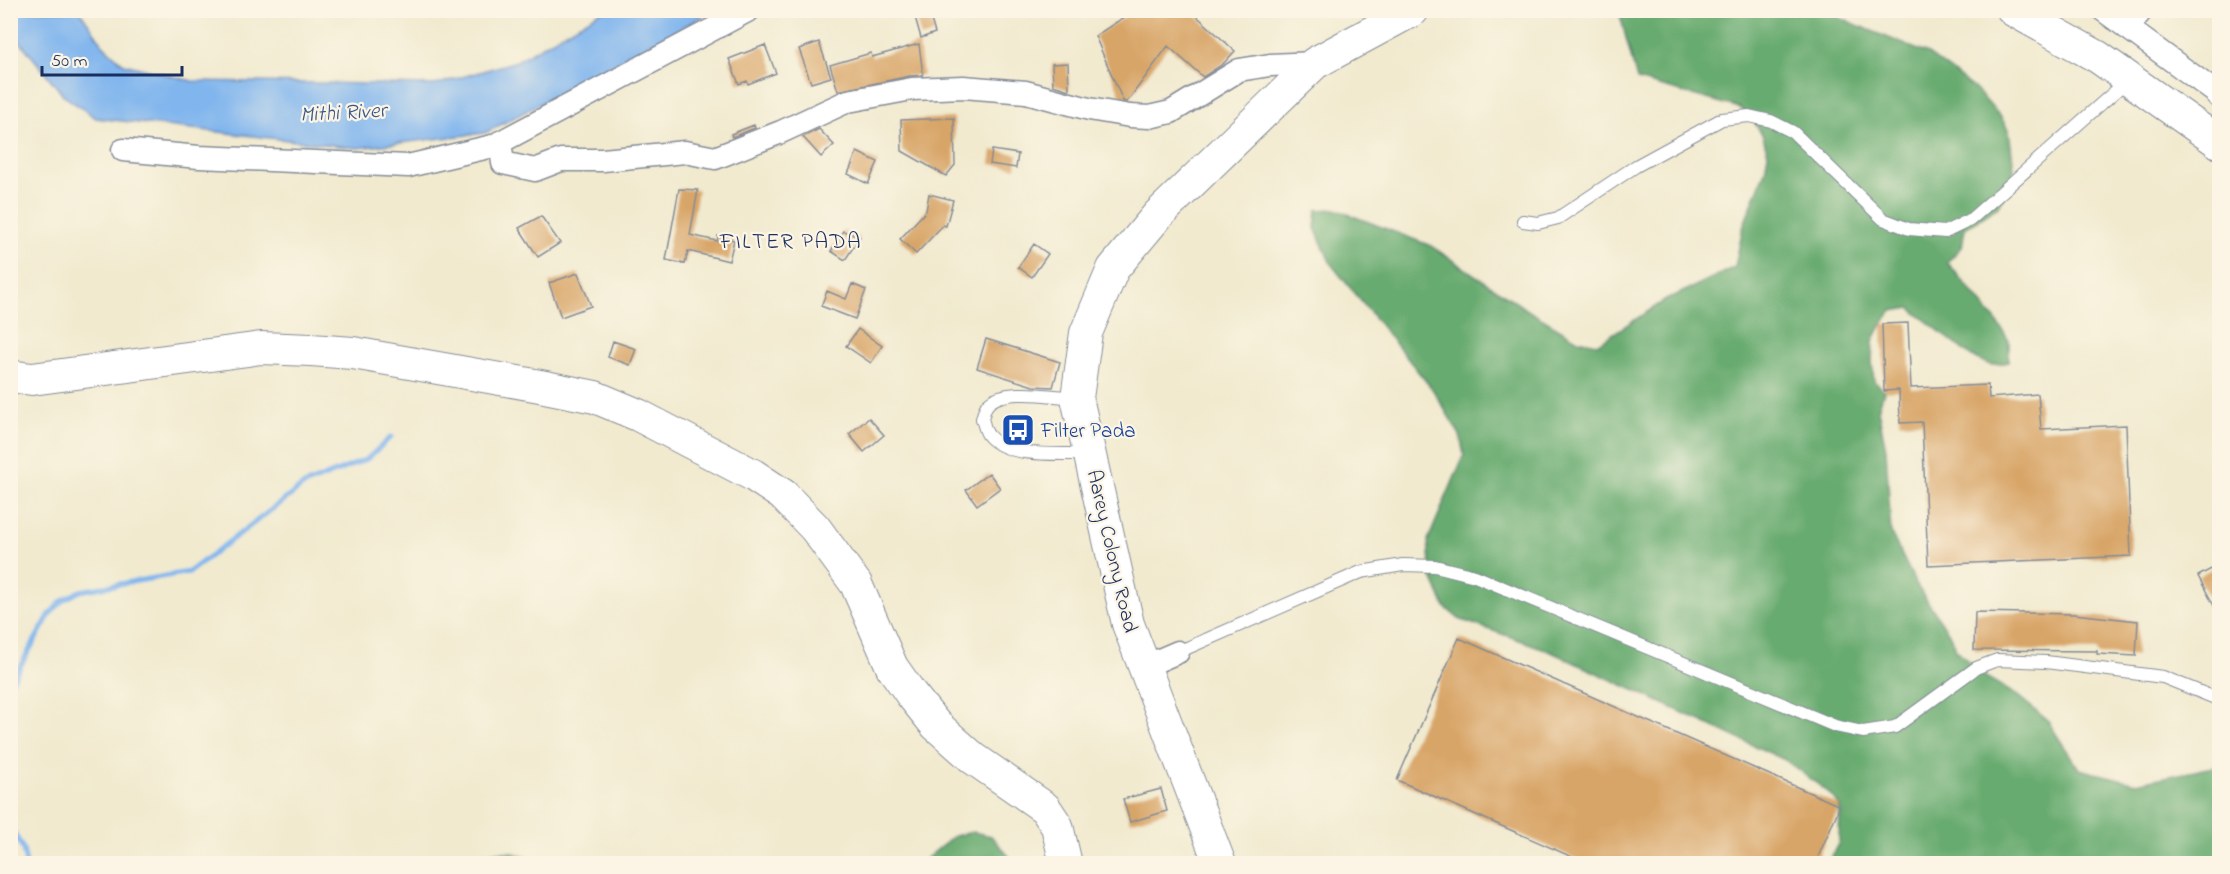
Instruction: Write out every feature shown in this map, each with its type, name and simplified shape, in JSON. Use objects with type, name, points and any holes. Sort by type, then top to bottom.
[{"type":"main road","name":"Aarey Colony Road","points":[[1220,864],[1128,624],[1077,398],[1086,333],[1113,269],[1158,214],[1315,63],[1413,10]]},
{"type":"main road","points":[[2013,10],[2098,57],[2220,143]]},
{"type":"main road","points":[[10,376],[32,380],[261,348],[311,350],[352,353],[595,397],[638,416],[753,475],[783,495],[814,528],[856,584],[892,667],[911,694],[936,725],[973,759],[1045,808],[1057,826],[1066,864]]},
{"type":"street","points":[[123,150],[199,157],[408,166],[493,146],[749,10]]},
{"type":"street","points":[[2103,10],[2220,98]]},
{"type":"street","points":[[2127,28],[2142,10]]},
{"type":"street","points":[[500,142],[503,163],[535,171],[561,160],[603,160],[685,152],[715,158],[781,132],[848,101],[912,89],[963,87],[1026,92],[1089,109],[1149,117],[1171,112],[1239,70],[1270,65],[1315,63]]},
{"type":"street","points":[[1143,667],[1178,652]]},
{"type":"lane","points":[[1523,221],[1538,223],[1558,218],[1636,166],[1712,124],[1722,119],[1749,116],[1771,121],[1793,132],[1883,219],[1909,229],[1945,232],[1970,220],[2129,79]]},
{"type":"lane","points":[[1077,398],[1023,394],[1002,395],[987,405],[982,419],[987,435],[1011,451],[1090,454]]},
{"type":"lane","points":[[1178,652],[1361,572],[1403,565],[1435,566],[1475,576],[1835,726],[1863,732],[1895,727],[1976,668],[1997,660],[2046,662],[2163,677],[2220,700]]},
{"type":"green space","points":[[1619,11],[1823,11],[1928,54],[1974,88],[2000,116],[2009,131],[2014,169],[2007,189],[1999,206],[1965,228],[1962,247],[1947,262],[1998,323],[2009,341],[2009,362],[1991,365],[1972,357],[1910,308],[1892,311],[1882,324],[1873,341],[1872,361],[1874,381],[1884,391],[1878,410],[1886,449],[1891,533],[1917,586],[1949,633],[1956,649],[1984,676],[2018,696],[2047,720],[2079,769],[2136,783],[2219,766],[2219,863],[1828,863],[1839,842],[1840,806],[1828,792],[1785,760],[1545,649],[1459,619],[1445,607],[1431,575],[1428,540],[1464,455],[1460,435],[1433,390],[1331,264],[1315,228],[1317,210],[1335,209],[1431,246],[1529,311],[1578,340],[1597,344],[1666,300],[1735,267],[1743,227],[1765,171],[1768,154],[1763,136],[1753,120],[1740,108],[1637,80]]},
{"type":"green space","points":[[973,832],[991,836],[1015,863],[921,863],[954,836]]},
{"type":"green space","points":[[493,852],[511,852],[543,863],[451,863]]},
{"type":"water","name":"Mithi River","points":[[10,11],[80,11],[103,45],[124,64],[192,81],[435,85],[517,61],[602,11],[713,11],[485,133],[357,148],[96,118],[64,96],[13,33]]},
{"type":"building","points":[[913,10],[928,10],[935,33],[921,38]]},
{"type":"building","points":[[1135,10],[1190,10],[1235,51],[1223,64],[1203,77],[1168,46],[1127,102],[1123,101],[1095,36]]},
{"type":"building","points":[[819,42],[831,77],[811,83],[799,49]]},
{"type":"building","points":[[919,44],[923,75],[838,91],[830,65],[871,53],[872,57]]},
{"type":"building","points":[[765,45],[776,73],[748,84],[747,81],[739,84],[729,59]]},
{"type":"building","points":[[1068,63],[1069,90],[1053,85],[1052,64]]},
{"type":"building","points":[[954,118],[955,165],[946,176],[902,151],[901,120]]},
{"type":"building","points":[[754,125],[755,128],[732,137],[731,134]]},
{"type":"building","points":[[819,129],[834,145],[821,157],[803,137]]},
{"type":"building","points":[[992,150],[1018,154],[1016,168],[990,164]]},
{"type":"building","points":[[857,152],[878,162],[868,184],[848,174]]},
{"type":"building","points":[[679,189],[698,190],[690,235],[717,241],[718,236],[734,240],[729,261],[688,251],[685,264],[666,260]]},
{"type":"building","points":[[929,194],[953,200],[946,226],[943,225],[916,254],[900,239],[926,211]]},
{"type":"building","points":[[541,216],[560,243],[538,257],[519,228]]},
{"type":"building","points":[[843,231],[860,237],[845,260],[831,251]]},
{"type":"building","points":[[1034,244],[1048,254],[1032,277],[1018,267]]},
{"type":"building","points":[[578,273],[591,306],[561,317],[549,283]]},
{"type":"building","points":[[852,284],[866,290],[855,319],[821,306],[827,291],[846,299]]},
{"type":"building","points":[[1908,323],[1911,388],[1988,385],[1989,398],[2038,394],[2041,429],[2126,425],[2131,556],[1928,565],[1922,422],[1900,423],[1899,390],[1884,391],[1882,324]]},
{"type":"building","points":[[858,329],[882,346],[871,363],[846,346]]},
{"type":"building","points":[[986,339],[1060,362],[1053,387],[1033,386],[977,368]]},
{"type":"building","points":[[613,341],[636,349],[630,365],[608,357]]},
{"type":"building","points":[[869,418],[884,435],[864,452],[849,434]]},
{"type":"building","points":[[989,473],[1000,488],[977,505],[966,490]]},
{"type":"building","points":[[2215,567],[2220,575],[2220,617],[2198,576]]},
{"type":"building","points":[[1975,612],[2074,614],[2138,621],[2136,656],[2097,654],[2097,651],[1974,650]]},
{"type":"building","points":[[1459,638],[1840,806],[1815,864],[1588,864],[1397,780]]},
{"type":"building","points":[[1161,789],[1167,811],[1130,822],[1123,799]]},
{"type":"waterway","points":[[10,684],[50,614],[62,601],[80,591],[189,572],[304,485],[367,459],[391,437]]},
{"type":"waterway","points":[[10,826],[23,849],[26,864]]},
{"type":"place","name":"Filter Pada","points":[[1018,430]]},
{"type":"district","name":"FILTER PADA","points":[[791,240]]}]
